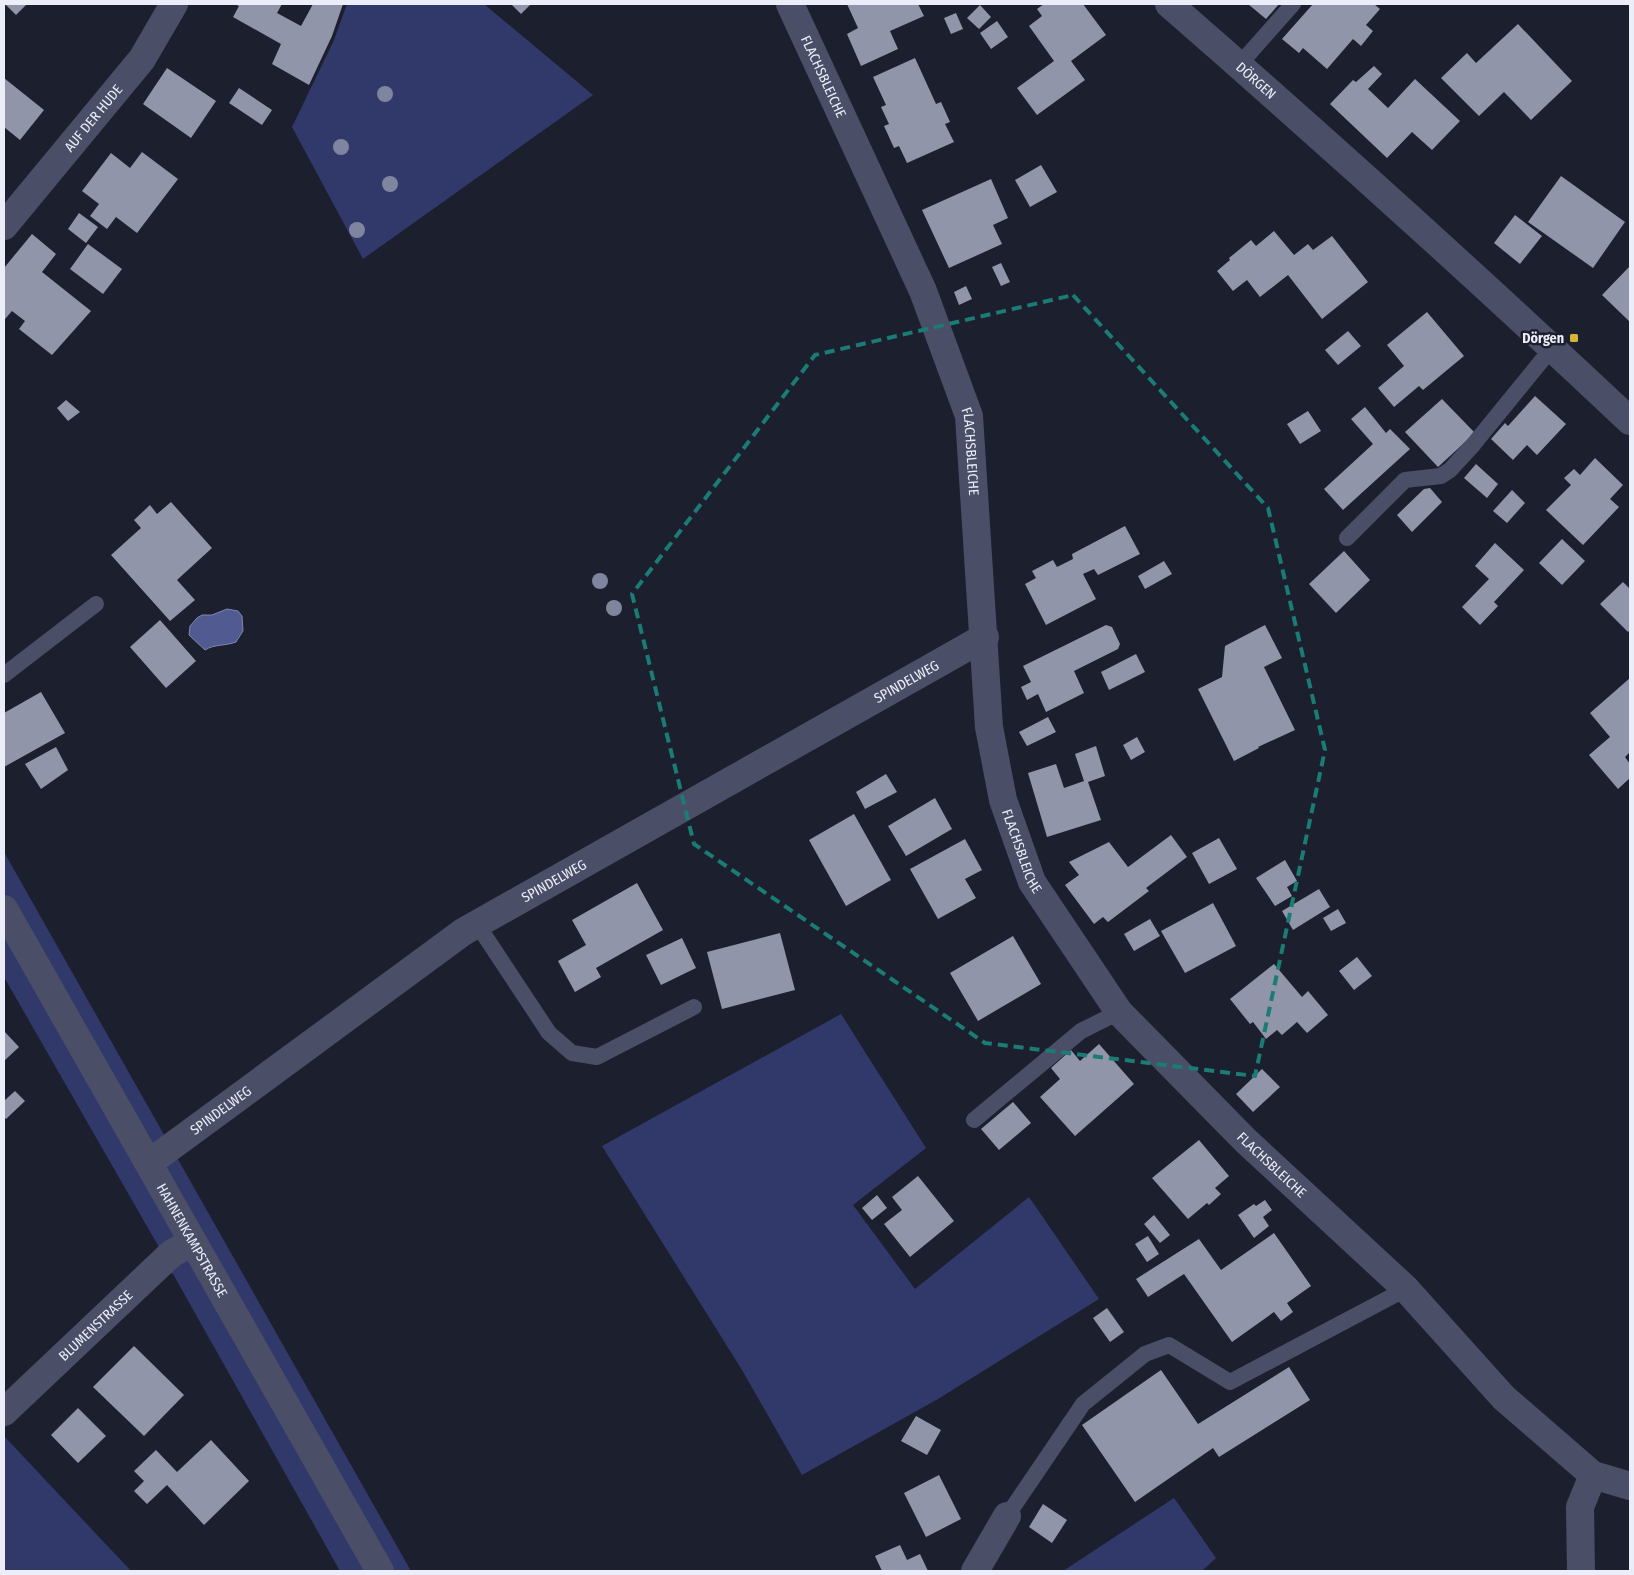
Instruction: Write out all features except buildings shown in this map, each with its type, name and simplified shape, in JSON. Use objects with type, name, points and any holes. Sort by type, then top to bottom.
[{"type":"street","name":"AUF DER HUDE","points":[[4,226],[142,59],[174,4]]},
{"type":"street","name":"FLACHSBLEICHE","points":[[790,4],[923,291],[969,416],[985,638],[989,727],[1003,800],[1032,882],[1119,1012],[1246,1140],[1406,1289],[1504,1398],[1593,1475],[1630,1486]]},
{"type":"street","name":"DÖRGEN","points":[[1169,4],[1552,348],[1630,421]]},
{"type":"street","name":"SPINDELWEG","points":[[149,1163],[463,932],[985,638]]},
{"type":"street","name":"HAHNENKAMPSTRASSE","points":[[4,909],[380,1571]]},
{"type":"street","name":"BLUMENSTRASSE","points":[[4,1412],[171,1254],[192,1242]]},
{"type":"street","points":[[1581,1571],[1580,1507],[1593,1475]]},
{"type":"street","points":[[975,1571],[1007,1516]]},
{"type":"lane","points":[[1239,66],[1293,4]]},
{"type":"lane","points":[[1347,538],[1405,480],[1440,476],[1450,470],[1473,445],[1552,348]]},
{"type":"lane","points":[[4,676],[96,604]]},
{"type":"lane","points":[[477,924],[549,1033],[572,1053],[597,1058],[694,1006]]},
{"type":"lane","points":[[974,1120],[1081,1031],[1119,1012]]},
{"type":"lane","points":[[1007,1516],[1083,1404],[1145,1354],[1170,1345],[1230,1382],[1406,1289]]},
{"type":"highlighted area","points":[[1073,295],[1268,508],[1325,750],[1255,1076],[985,1043],[694,844],[632,594],[815,355]]},
{"type":"shaded area","points":[[347,4],[484,4],[593,95],[363,259],[292,127],[334,40]]},
{"type":"shaded area","points":[[227,609],[238,611],[242,616],[243,631],[236,642],[205,650],[189,635],[190,626],[202,615],[212,615]]},
{"type":"shaded area","points":[[4,852],[411,1571],[340,1571],[173,1274],[166,1273],[4,1428],[4,1399],[160,1249],[4,977]]},
{"type":"shaded area","points":[[841,1014],[926,1148],[853,1205],[915,1289],[1029,1197],[1099,1299],[938,1399],[802,1475],[742,1370],[602,1146]]},
{"type":"shaded area","points":[[4,1436],[131,1571],[4,1571]]},
{"type":"shaded area","points":[[1174,1498],[1216,1558],[1202,1571],[1063,1571]]},
{"type":"place","name":"Dörgen","points":[[1574,338]]}]
